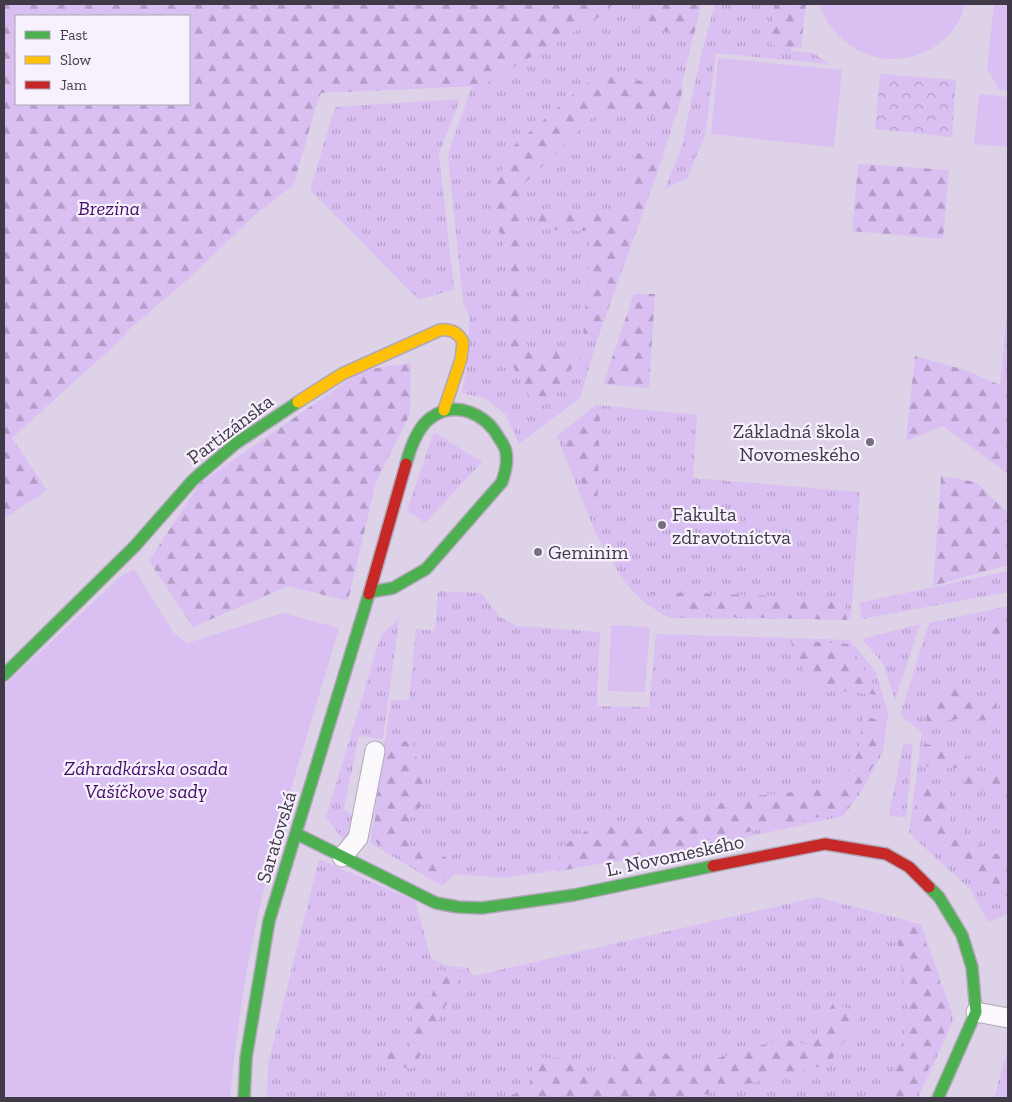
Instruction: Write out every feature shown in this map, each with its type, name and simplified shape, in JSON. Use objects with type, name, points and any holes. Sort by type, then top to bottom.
[{"type":"street","name":"Partizánska","points":[[4,675],[135,546],[193,480],[235,444],[342,374],[448,328],[456,332],[463,342],[461,359],[444,410]]},
{"type":"street","points":[[370,592],[393,588],[426,569],[502,482],[507,465],[506,450],[494,428],[480,416],[461,409],[444,410]]},
{"type":"street","name":"Saratovská","points":[[244,1098],[246,1058],[269,920],[370,592],[407,460],[420,430],[430,418],[444,410]]},
{"type":"street","points":[[342,856],[358,838],[374,751]]},
{"type":"street","name":"L. Novomeského","points":[[297,834],[436,903],[458,907],[482,908],[574,895],[825,844],[886,854],[909,868],[939,897],[962,935],[972,967],[976,1012]]},
{"type":"street","points":[[938,1098],[976,1012],[1008,1018]]},
{"type":"green space","name":"Brezina","points":[[4,4],[613,4],[604,14],[481,86],[321,93],[294,184],[255,215],[188,279],[125,333],[126,335],[12,438],[47,490],[4,519]]},
{"type":"green space","points":[[613,4],[701,4],[669,138],[597,340],[580,398],[519,444],[506,415],[485,398],[462,393],[469,354],[469,317],[463,302],[448,154],[472,86],[481,86],[603,14]]},
{"type":"green space","points":[[660,4],[701,4],[694,35],[631,27]]},
{"type":"green space","points":[[715,4],[797,4],[791,51],[813,53],[830,64],[716,53],[705,135],[687,178],[665,189],[681,149],[702,51]]},
{"type":"green space","points":[[774,4],[806,4],[801,48],[771,45]]},
{"type":"green space","points":[[819,4],[964,4],[957,24],[944,40],[926,51],[908,57],[890,59],[872,56],[855,48],[840,37],[828,22]]},
{"type":"green space","points":[[994,4],[1008,4],[1008,91],[999,90],[987,69]]},
{"type":"green space","points":[[718,58],[842,70],[834,147],[711,134]]},
{"type":"green space","points":[[597,74],[683,88],[676,118],[599,111],[522,186],[520,348],[583,352],[552,398],[530,397],[510,361],[506,253],[489,200],[510,149]]},
{"type":"green space","points":[[880,74],[956,80],[952,137],[875,129]]},
{"type":"green space","points":[[979,94],[1008,97],[1008,147],[974,144]]},
{"type":"green space","points":[[460,99],[439,154],[454,289],[419,300],[310,190],[335,107]]},
{"type":"green space","points":[[633,153],[664,154],[597,340],[583,338],[591,231],[538,229],[539,210],[627,213]]},
{"type":"green space","points":[[858,164],[949,170],[943,239],[852,231]]},
{"type":"green space","points":[[634,294],[655,294],[649,388],[603,384]]},
{"type":"green space","points":[[1008,304],[1008,474],[943,426],[906,441],[915,356],[965,370],[1000,385]]},
{"type":"green space","points":[[411,363],[410,414],[376,482],[348,601],[288,586],[193,627],[149,561],[200,483],[363,370]]},
{"type":"green space","points":[[596,405],[697,415],[693,478],[860,492],[851,619],[669,618],[643,602],[623,580],[596,534],[557,436]]},
{"type":"green space","points":[[600,407],[597,517],[562,439]]},
{"type":"green space","points":[[434,432],[482,462],[425,523],[407,510]]},
{"type":"green space","points":[[941,476],[976,482],[1008,513],[1008,565],[933,586]]},
{"type":"green space","name":"Záhradkárska osada Vašíčkove sady","points":[[134,569],[174,633],[187,643],[283,613],[339,628],[300,757],[273,853],[259,912],[243,991],[230,1098],[4,1098],[4,686],[121,576]]},
{"type":"green space","points":[[1008,571],[1008,592],[862,619],[859,603]]},
{"type":"green space","points":[[438,591],[481,593],[500,617],[517,626],[600,632],[597,706],[649,707],[656,634],[850,640],[876,672],[888,713],[883,752],[860,794],[843,816],[674,853],[502,878],[455,874],[442,886],[370,843],[391,700],[409,700],[416,629],[435,631]]},
{"type":"green space","points":[[651,592],[845,598],[847,620],[693,616]]},
{"type":"green space","points":[[1008,606],[1008,914],[988,922],[970,889],[909,833],[922,732],[900,715],[929,623]]},
{"type":"green space","points":[[1007,611],[1008,644],[982,645]]},
{"type":"green space","points":[[399,619],[383,739],[359,736],[344,809],[364,824],[343,840],[326,817],[381,635]]},
{"type":"green space","points":[[920,624],[895,700],[883,663],[862,639]]},
{"type":"green space","points":[[611,625],[650,627],[645,692],[608,691]]},
{"type":"green space","points":[[790,640],[849,644],[879,695],[812,688]]},
{"type":"green space","points":[[944,686],[996,701],[994,720],[956,719],[926,723],[928,701]]},
{"type":"green space","points":[[863,715],[883,722],[877,760],[843,812],[557,872],[561,847],[594,826],[670,820],[736,798],[838,787],[858,753]]},
{"type":"green space","points":[[411,740],[429,798],[410,818],[409,846],[446,857],[445,881],[410,863],[373,840],[383,746]]},
{"type":"green space","points":[[913,743],[906,817],[889,816],[903,745]]},
{"type":"green space","points":[[924,744],[967,750],[966,771],[1008,773],[1008,809],[979,788],[965,787],[958,768],[922,766]]},
{"type":"green space","points":[[918,783],[950,787],[950,819],[990,854],[1008,854],[1008,904],[1003,906],[914,820]]},
{"type":"green space","points":[[319,859],[415,901],[431,958],[444,965],[468,968],[473,976],[817,897],[921,924],[954,1019],[918,1098],[267,1098],[268,1064]]},
{"type":"green space","points":[[895,925],[920,926],[951,1018],[915,1098],[886,1098],[909,1019]]},
{"type":"green space","points":[[437,970],[463,971],[414,1068],[378,1066],[381,1046],[410,1048],[416,995],[432,996]]},
{"type":"green space","points":[[833,1003],[863,1014],[829,1064],[691,1098],[505,1098],[529,1087],[534,1057],[578,1060],[578,1072],[610,1079],[615,1052],[664,1053],[694,1065],[783,1039],[811,1045]]},
{"type":"green space","points":[[1008,1048],[1008,1098],[994,1098]]},
{"type":"traffic: fast","points":[[4,675],[135,546],[193,480],[235,444],[298,402]]},
{"type":"traffic: fast","points":[[370,592],[393,588],[426,569],[502,482],[507,456],[502,443],[486,422],[470,412],[451,410],[441,412],[427,421],[412,445],[406,464]]},
{"type":"traffic: fast","points":[[244,1098],[246,1058],[269,921],[369,594]]},
{"type":"traffic: fast","points":[[297,834],[436,903],[458,907],[482,908],[574,895],[713,866]]},
{"type":"traffic: fast","points":[[929,887],[939,897],[962,935],[972,967],[976,1012],[938,1098]]},
{"type":"traffic: slow","points":[[298,402],[342,374],[440,330],[444,330],[456,334],[463,342],[461,359],[444,410]]},
{"type":"traffic: jam","points":[[369,594],[406,464]]},
{"type":"traffic: jam","points":[[713,866],[825,844],[886,854],[909,867],[929,887]]},
{"type":"place","name":"Základná škola Novomeského","points":[[870,442]]},
{"type":"place","name":"Fakulta zdravotníctva","points":[[662,525]]},
{"type":"place","name":"Geminim","points":[[538,552]]}]
